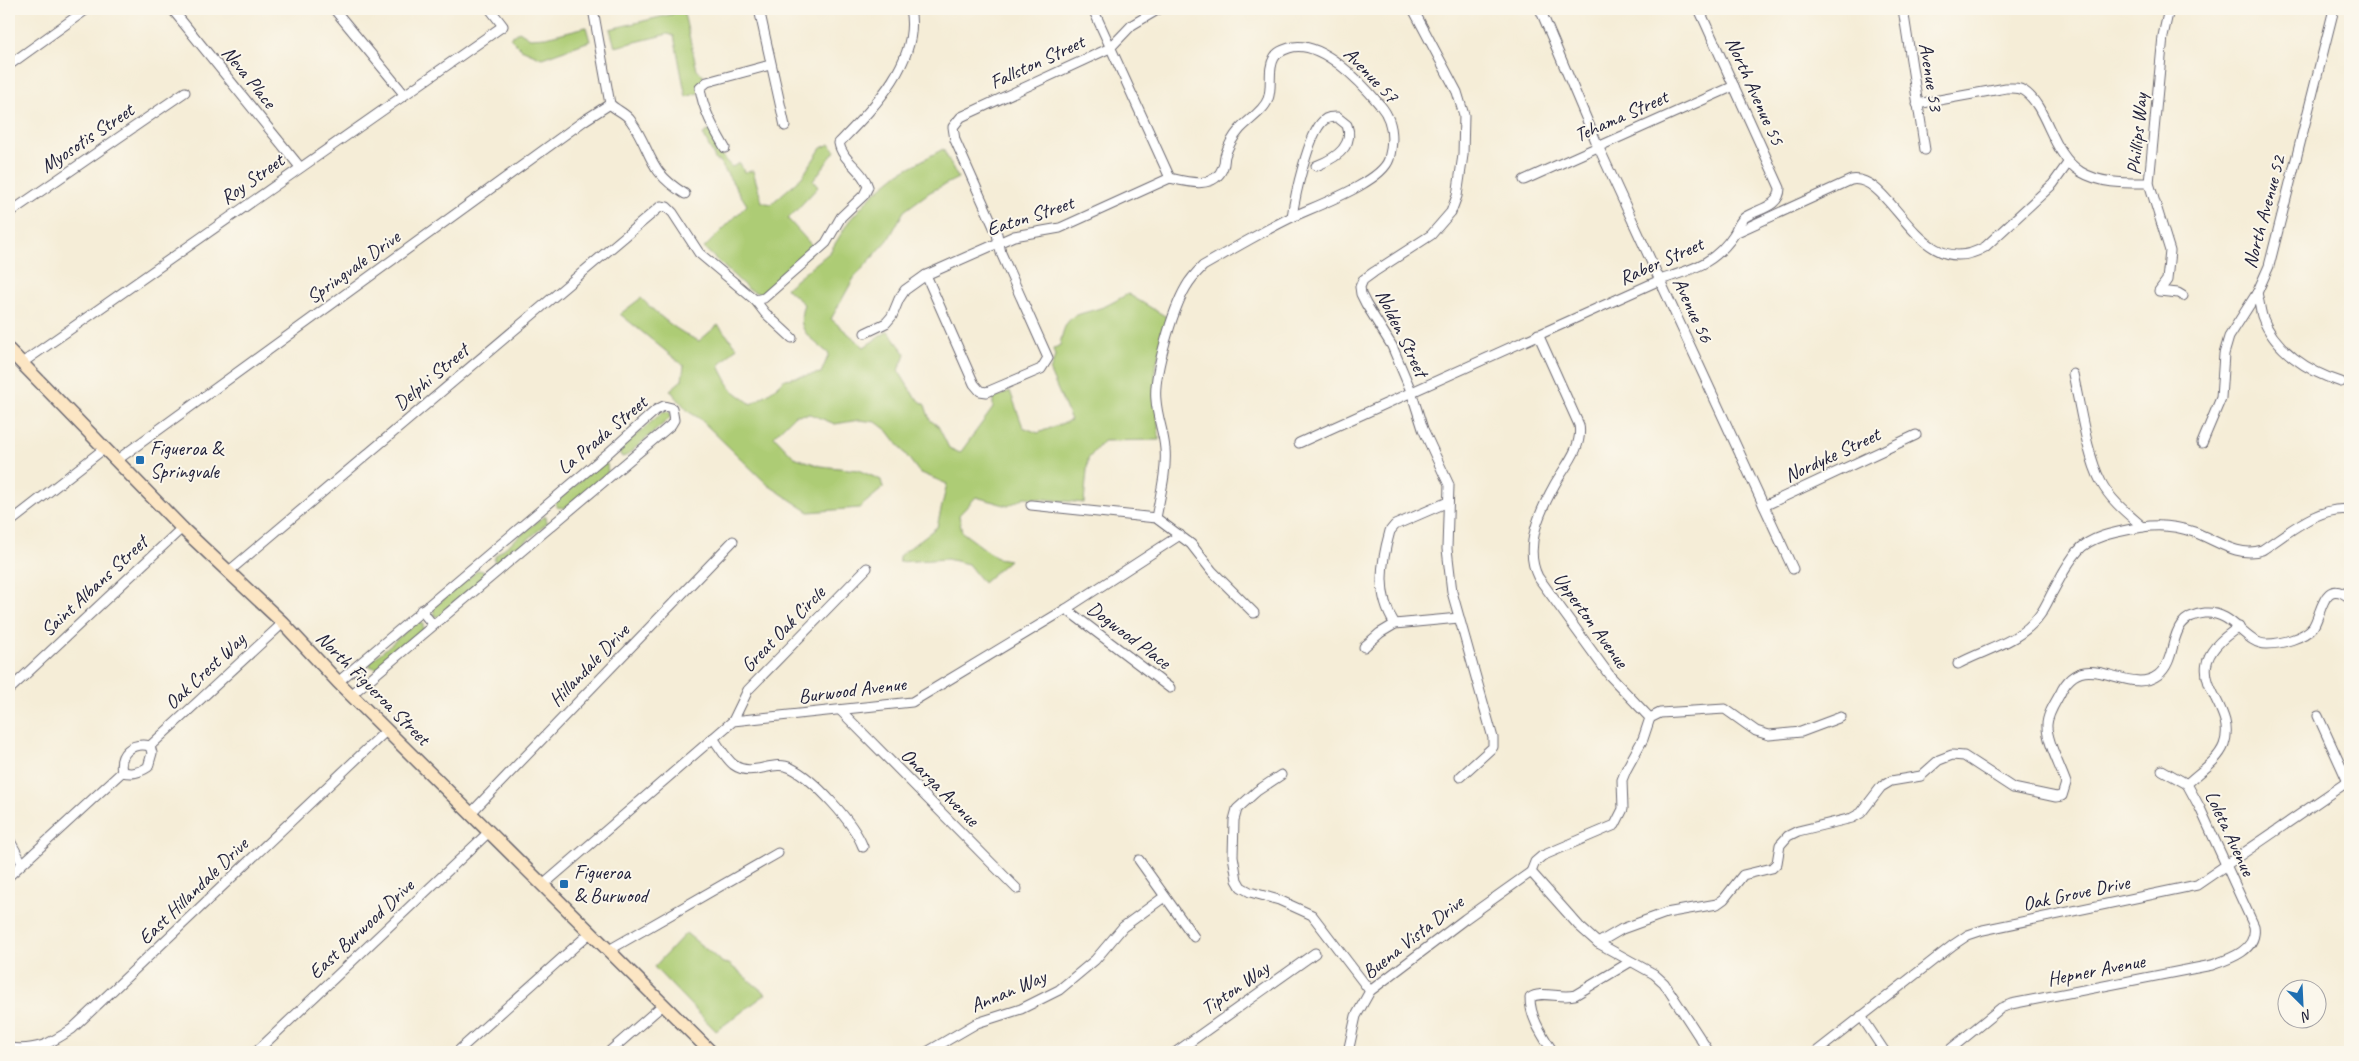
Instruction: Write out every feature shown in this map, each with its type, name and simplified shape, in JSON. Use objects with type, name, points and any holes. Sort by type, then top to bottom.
[{"type":"main road","name":"North Figueroa Street","points":[[13,356],[182,528],[283,623],[338,682],[711,1052]]},
{"type":"street","points":[[9,65],[88,9]]},
{"type":"street","name":"Neva Place","points":[[172,9],[300,166]]},
{"type":"street","points":[[334,9],[404,94]]},
{"type":"street","name":"Roy Street","points":[[13,356],[300,166],[503,26],[490,9]]},
{"type":"street","points":[[593,9],[610,104],[630,119],[657,171],[671,185],[685,194]]},
{"type":"street","points":[[759,9],[785,126]]},
{"type":"street","points":[[792,338],[765,313],[755,300],[764,298],[826,243],[841,217],[864,195],[868,187],[866,181],[845,157],[839,143],[876,102],[896,71],[910,42],[910,9]]},
{"type":"street","points":[[1093,9],[1170,178]]},
{"type":"street","name":"Fallston Street","points":[[999,243],[997,234],[955,140],[954,127],[961,117],[1110,48],[1132,26],[1159,9]]},
{"type":"street","name":"Nolden Street","points":[[1413,9],[1456,92],[1464,115],[1465,129],[1460,181],[1451,212],[1431,234],[1374,272],[1360,286],[1361,294],[1392,346],[1411,391],[1423,429],[1449,485],[1448,569],[1459,618],[1493,738],[1493,747],[1460,777]]},
{"type":"street","name":"Avenue 56","points":[[1540,9],[1598,146],[1792,569]]},
{"type":"street","name":"North Avenue 55","points":[[1699,9],[1780,188]]},
{"type":"street","name":"Avenue 53","points":[[1903,9],[1925,150]]},
{"type":"street","name":"Phillips Way","points":[[2169,9],[2163,36],[2149,183],[2170,251],[2167,280],[2159,291],[2178,293],[2183,296]]},
{"type":"street","name":"North Avenue 52","points":[[2202,443],[2221,398],[2224,354],[2229,338],[2258,293],[2269,266],[2334,9]]},
{"type":"street","name":"Avenue 57","points":[[1156,518],[1163,482],[1166,450],[1155,399],[1156,385],[1166,341],[1185,288],[1203,266],[1292,217],[1338,197],[1378,173],[1388,162],[1392,126],[1387,114],[1380,105],[1339,63],[1319,50],[1301,46],[1292,47],[1282,50],[1274,56],[1271,66],[1268,101],[1239,130],[1225,156],[1223,167],[1212,180],[1203,183],[1170,178]]},
{"type":"street","points":[[725,148],[710,121],[700,88],[707,82],[770,65]]},
{"type":"street","name":"Tehama Street","points":[[1524,180],[1734,86]]},
{"type":"street","points":[[1917,104],[2006,88],[2018,88],[2026,92],[2034,102],[2068,163],[2082,173],[2101,180],[2149,183]]},
{"type":"street","name":"Myosotis Street","points":[[9,213],[185,92]]},
{"type":"street","name":"Springvale Drive","points":[[117,460],[585,120],[610,104]]},
{"type":"street","points":[[1292,217],[1295,196],[1315,136],[1322,122],[1329,117],[1337,117],[1347,125],[1349,139],[1343,150],[1316,166]]},
{"type":"street","points":[[1735,232],[1858,178],[1873,187],[1923,240],[1936,250],[1962,257],[1985,248],[2053,184],[2068,163]]},
{"type":"street","name":"Eaton Street","points":[[865,333],[886,323],[892,316],[899,298],[905,290],[926,275],[1026,233],[1048,232],[1060,228],[1170,178]]},
{"type":"street","name":"Raber Street","points":[[1299,443],[1660,280],[1701,266],[1716,257],[1726,247],[1743,219],[1777,200],[1780,188]]},
{"type":"street","name":"Delphi Street","points":[[228,572],[656,209],[662,206],[667,207],[699,253],[755,300]]},
{"type":"street","points":[[926,275],[974,384],[980,391],[987,392],[1041,369],[1048,358],[999,243]]},
{"type":"street","points":[[2258,293],[2262,316],[2272,337],[2321,376],[2342,382]]},
{"type":"street","name":"Upperton Avenue","points":[[1538,334],[1579,424],[1580,434],[1579,442],[1538,521],[1531,554],[1533,566],[1538,576],[1610,676],[1650,718]]},
{"type":"street","points":[[2073,374],[2094,465],[2101,482],[2112,498],[2143,527]]},
{"type":"street","name":"La Prada Street","points":[[338,682],[607,454],[656,410],[664,406],[672,408],[674,420],[671,425],[556,520],[351,695]]},
{"type":"street","name":"Nordyke Street","points":[[1764,506],[1916,435]]},
{"type":"street","points":[[9,523],[105,448]]},
{"type":"street","points":[[607,454],[619,467]]},
{"type":"street","points":[[1394,624],[1385,605],[1381,587],[1390,531],[1395,525],[1448,502]]},
{"type":"street","points":[[1031,505],[1156,518],[1191,544],[1212,571],[1254,613]]},
{"type":"street","points":[[545,506],[556,520]]},
{"type":"street","points":[[1958,664],[2013,640],[2039,617],[2079,549],[2102,538],[2143,527],[2169,525],[2193,531],[2234,550],[2252,553],[2262,550],[2314,518],[2330,512],[2350,510]]},
{"type":"street","name":"Saint Albans Street","points":[[9,690],[182,528]]},
{"type":"street","name":"Burwood Avenue","points":[[732,721],[901,703],[922,697],[1066,609],[1180,536]]},
{"type":"street","name":"Hillandale Drive","points":[[471,813],[733,541]]},
{"type":"street","points":[[482,559],[494,573]]},
{"type":"street","name":"Great Oak Circle","points":[[732,721],[748,690],[867,568]]},
{"type":"street","points":[[1598,943],[1622,929],[1666,913],[1717,904],[1724,899],[1743,875],[1772,868],[1777,863],[1780,845],[1788,836],[1798,831],[1852,818],[1861,813],[1881,787],[1891,781],[1921,776],[1938,760],[1952,755],[1964,756],[2014,788],[2056,797],[2062,796],[2066,782],[2048,736],[2047,725],[2062,688],[2070,679],[2081,673],[2092,671],[2131,680],[2152,679],[2166,666],[2180,625],[2187,618],[2196,615],[2218,614],[2231,620],[2260,643],[2269,644],[2305,633],[2313,626],[2321,603],[2327,595],[2336,592],[2344,593],[2350,598]]},
{"type":"street","name":"Dogwood Place","points":[[1066,609],[1170,688]]},
{"type":"street","points":[[421,610],[433,625]]},
{"type":"street","points":[[1364,647],[1394,624],[1459,618]]},
{"type":"street","name":"Oak Crest Way","points":[[150,746],[283,623]]},
{"type":"street","name":"Loleta Avenue","points":[[2239,627],[2215,646],[2208,658],[2206,668],[2208,681],[2226,732],[2224,745],[2218,755],[2186,784],[2200,808],[2254,926],[2255,934]]},
{"type":"street","points":[[1709,1052],[1664,983],[1654,974],[1598,943],[1578,926],[1531,872],[1535,862],[1542,856],[1615,825],[1620,819],[1623,809],[1622,780],[1638,750],[1650,718],[1660,713],[1725,709],[1756,731],[1769,735],[1801,732],[1841,717]]},
{"type":"street","name":"Onarga Avenue","points":[[840,710],[1016,889]]},
{"type":"street","points":[[2318,716],[2349,781]]},
{"type":"street","points":[[543,885],[732,721]]},
{"type":"street","name":"East Hillandale Drive","points":[[9,1048],[49,1044],[72,1029],[387,730]]},
{"type":"street","points":[[713,738],[735,766],[751,770],[771,766],[790,767],[811,783],[846,817],[858,834],[863,847]]},
{"type":"street","points":[[141,744],[150,746],[152,754],[148,767],[140,772],[130,774],[122,772],[120,764],[123,755],[134,746],[141,744]]},
{"type":"street","points":[[2162,770],[2186,784]]},
{"type":"street","points":[[9,876],[122,772]]},
{"type":"street","points":[[1281,775],[1257,791],[1237,809],[1234,820],[1233,856],[1237,880],[1250,892],[1279,900],[1312,916],[1370,991]]},
{"type":"street","name":"Oak Grove Drive","points":[[1816,1052],[1968,935],[1993,928],[2190,888],[2349,781]]},
{"type":"street","name":"East Burwood Drive","points":[[256,1052],[490,832]]},
{"type":"street","points":[[9,839],[22,863]]},
{"type":"street","points":[[609,950],[778,853]]},
{"type":"street","points":[[1139,860],[1194,937]]},
{"type":"street","name":"Buena Vista Drive","points":[[1348,1052],[1356,1016],[1370,991],[1531,872]]},
{"type":"street","name":"Annan Way","points":[[927,1052],[977,1023],[1021,1009],[1059,990],[1095,960],[1123,927],[1164,897]]},
{"type":"street","points":[[457,1052],[591,932]]},
{"type":"street","name":"Hepner Avenue","points":[[1946,1052],[2001,1008],[2011,1004],[2212,965],[2229,959],[2243,950],[2252,942],[2255,934]]},
{"type":"street","name":"Tipton Way","points":[[1176,1052],[1315,953]]},
{"type":"street","points":[[1553,1052],[1537,1025],[1530,1008],[1530,998],[1538,995],[1567,997],[1574,995],[1630,962]]},
{"type":"street","points":[[609,1052],[664,1004]]},
{"type":"street","points":[[1861,1016],[1885,1052]]},
{"type":"green space","points":[[672,9],[683,9],[697,70],[703,75],[698,93],[686,97],[674,36],[668,34],[615,47],[610,29],[673,14]]},
{"type":"green space","points":[[586,27],[590,41],[542,58],[521,49],[510,38],[519,31],[530,38],[546,37]]},
{"type":"green space","points":[[710,130],[725,160],[732,167],[740,163],[744,172],[753,171],[762,202],[771,204],[802,177],[821,148],[830,144],[835,151],[813,181],[818,187],[788,219],[815,249],[760,294],[748,289],[704,248],[747,205],[719,161],[716,161],[703,134]]},
{"type":"green space","points":[[943,149],[958,178],[930,192],[904,211],[888,240],[854,278],[831,319],[864,347],[888,331],[906,354],[898,370],[914,396],[925,405],[930,420],[938,426],[949,448],[960,453],[993,408],[993,399],[1010,391],[1023,427],[1038,433],[1071,420],[1050,372],[1055,356],[1053,349],[1060,345],[1065,326],[1073,317],[1106,306],[1128,294],[1170,319],[1155,368],[1159,440],[1103,441],[1088,459],[1084,503],[1025,497],[1008,506],[976,497],[959,515],[962,532],[997,558],[1009,560],[983,583],[968,564],[947,559],[899,562],[899,556],[937,527],[947,484],[919,472],[888,431],[876,422],[859,420],[835,424],[810,414],[795,415],[774,436],[794,457],[820,466],[858,470],[881,480],[883,488],[859,508],[809,512],[768,485],[699,418],[689,412],[670,390],[682,380],[684,366],[620,314],[641,298],[668,323],[699,341],[718,325],[737,347],[719,366],[731,389],[751,404],[769,393],[785,379],[821,373],[829,354],[806,333],[801,321],[804,304],[786,288],[830,252],[849,221],[872,195],[899,173]]},
{"type":"green space","points":[[664,411],[670,412],[670,418],[626,456],[622,457],[619,450]]},
{"type":"green space","points":[[601,463],[607,464],[608,472],[565,508],[556,507],[556,502]]},
{"type":"green space","points":[[543,517],[546,517],[547,523],[501,563],[497,564],[494,560],[496,555]]},
{"type":"green space","points":[[478,570],[484,571],[484,578],[439,617],[435,616],[433,608]]},
{"type":"green space","points":[[417,622],[423,624],[423,630],[377,669],[370,666],[370,662]]},
{"type":"green space","points":[[686,933],[766,994],[716,1031],[654,967]]},
{"type":"place","name":"Figueroa & Springvale","points":[[140,460]]},
{"type":"place","name":"Figueroa & Burwood","points":[[564,884]]}]
